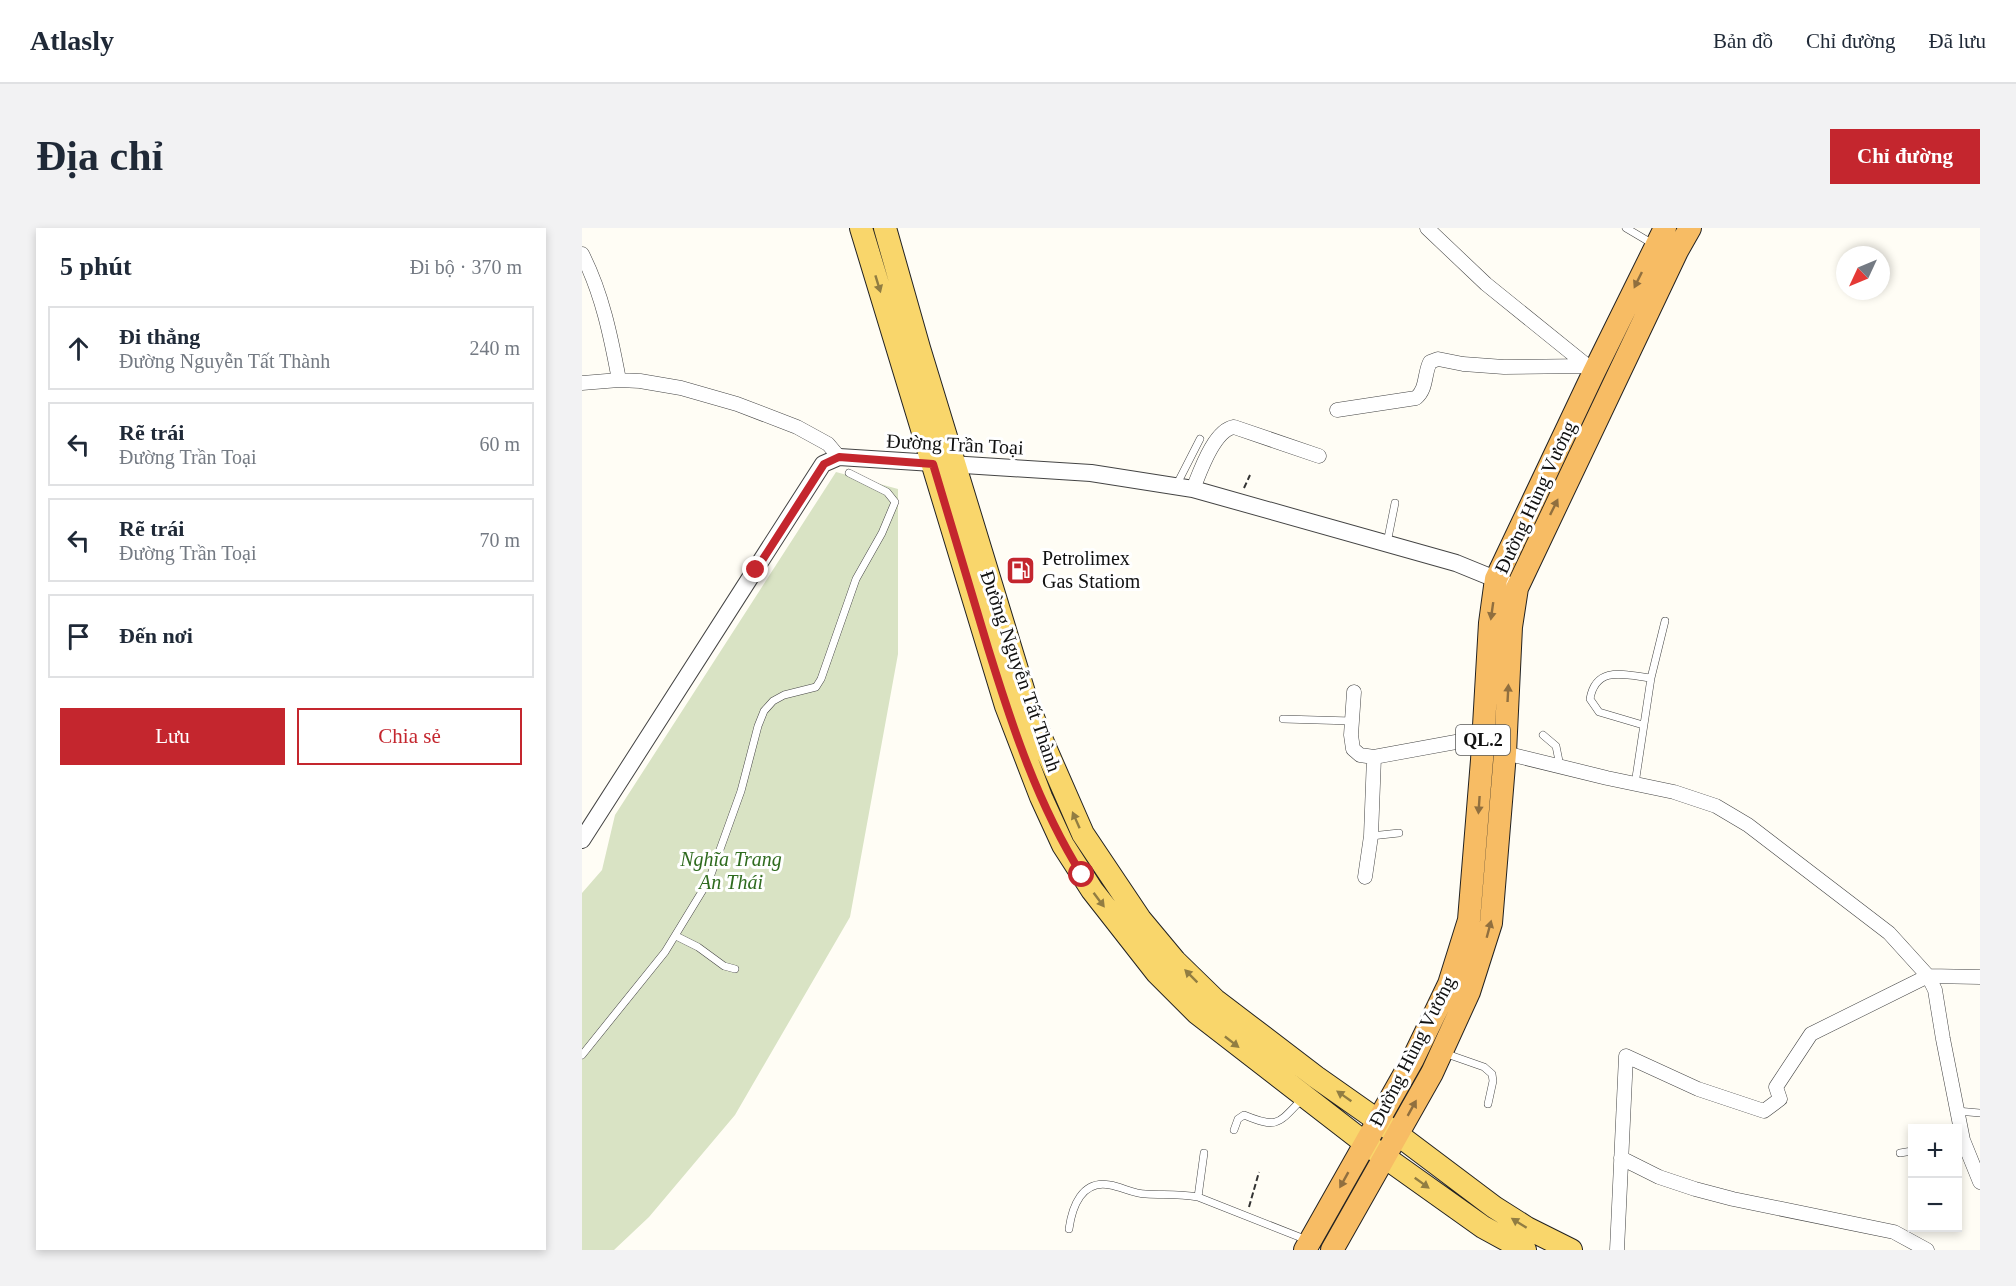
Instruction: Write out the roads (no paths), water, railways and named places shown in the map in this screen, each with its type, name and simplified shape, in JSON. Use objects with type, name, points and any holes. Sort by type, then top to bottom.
[{"type":"highway","name":"Đường Hùng Vương","points":[[1332,1250],[1441,1052],[1469,992],[1491,923],[1511,627],[1506,583],[1690,228]]},
{"type":"highway","name":"Đường Hùng Vương","points":[[1307,1246],[1413,1059],[1449,984],[1469,920],[1484,736],[1490,623],[1590,369],[1660,237]]},
{"type":"main road","name":"Đường Nguyễn Tất Thành","points":[[861,228],[933,464],[1060,785],[1083,834],[1140,919],[1175,961],[1215,1000],[1494,1207],[1527,1228],[1571,1250]]},
{"type":"main road","name":"Đường Nguyễn Tất Thành","points":[[885,228],[955,465],[981,586],[1021,748],[1063,845],[1092,890],[1157,973],[1197,1013],[1365,1143],[1483,1227],[1525,1250]]},
{"type":"street","points":[[1427,228],[1486,284],[1590,369]]},
{"type":"street","points":[[582,254],[601,301],[612,338],[619,380]]},
{"type":"street","points":[[1337,410],[1416,398],[1422,391],[1427,367],[1430,362],[1438,359],[1463,364],[1504,367],[1590,369]]},
{"type":"street","points":[[582,383],[640,381],[681,388],[757,411],[814,435],[828,444],[839,457],[824,464],[582,840]]},
{"type":"street","points":[[1184,488],[1215,441],[1229,427],[1319,456]]},
{"type":"street","name":"Đường Trần Toại","points":[[839,457],[1090,473],[1184,488],[1456,563],[1506,583]]},
{"type":"street","points":[[1354,692],[1351,735],[1353,749],[1360,754],[1374,757],[1484,736]]},
{"type":"street","points":[[1504,753],[1674,792],[1716,806],[1748,825],[1889,933],[1928,976],[1935,990],[1958,1124]]},
{"type":"street","points":[[1365,877],[1371,836],[1374,757]]},
{"type":"street","points":[[1617,1250],[1626,1056],[1698,1089],[1764,1111],[1780,1099],[1776,1087],[1811,1034],[1928,976],[1980,977]]},
{"type":"street","points":[[1962,1145],[1980,1182]]},
{"type":"street","points":[[1621,1158],[1659,1177],[1695,1189],[1894,1232],[1927,1250]]},
{"type":"lane","points":[[1626,228],[1660,237]]},
{"type":"lane","points":[[1184,488],[1200,439]]},
{"type":"lane","points":[[582,1055],[676,936],[709,880],[741,791],[764,711],[773,701],[784,695],[816,687],[833,648],[856,579],[882,533],[895,502],[892,496],[849,473]]},
{"type":"lane","points":[[1387,543],[1395,503]]},
{"type":"lane","points":[[1635,784],[1651,678],[1665,621]]},
{"type":"lane","points":[[1643,725],[1599,712],[1590,699],[1592,688],[1600,678],[1612,674],[1651,678]]},
{"type":"lane","points":[[1283,719],[1352,721]]},
{"type":"lane","points":[[1543,735],[1556,746],[1560,766]]},
{"type":"lane","points":[[1371,836],[1399,833]]},
{"type":"lane","points":[[676,936],[698,947],[724,966],[735,969]]},
{"type":"lane","points":[[1441,1052],[1484,1067],[1492,1074],[1493,1082],[1488,1104]]},
{"type":"lane","points":[[1234,1130],[1238,1119],[1244,1115],[1269,1124],[1277,1123],[1304,1097]]},
{"type":"lane","points":[[1957,1111],[1980,1113]]},
{"type":"lane","points":[[1900,1153],[1908,1152]]},
{"type":"lane","points":[[1198,1197],[1204,1153]]},
{"type":"lane","points":[[1069,1229],[1070,1216],[1078,1197],[1094,1184],[1108,1184],[1146,1194],[1178,1194],[1198,1197],[1247,1215],[1307,1246]]},
{"type":"place","name":"Petrolimex Gas Statiom","points":[[1021,570]]},
{"type":"park label","name":"Nghĩa Trang An Thái","points":[[731,870]]}]
